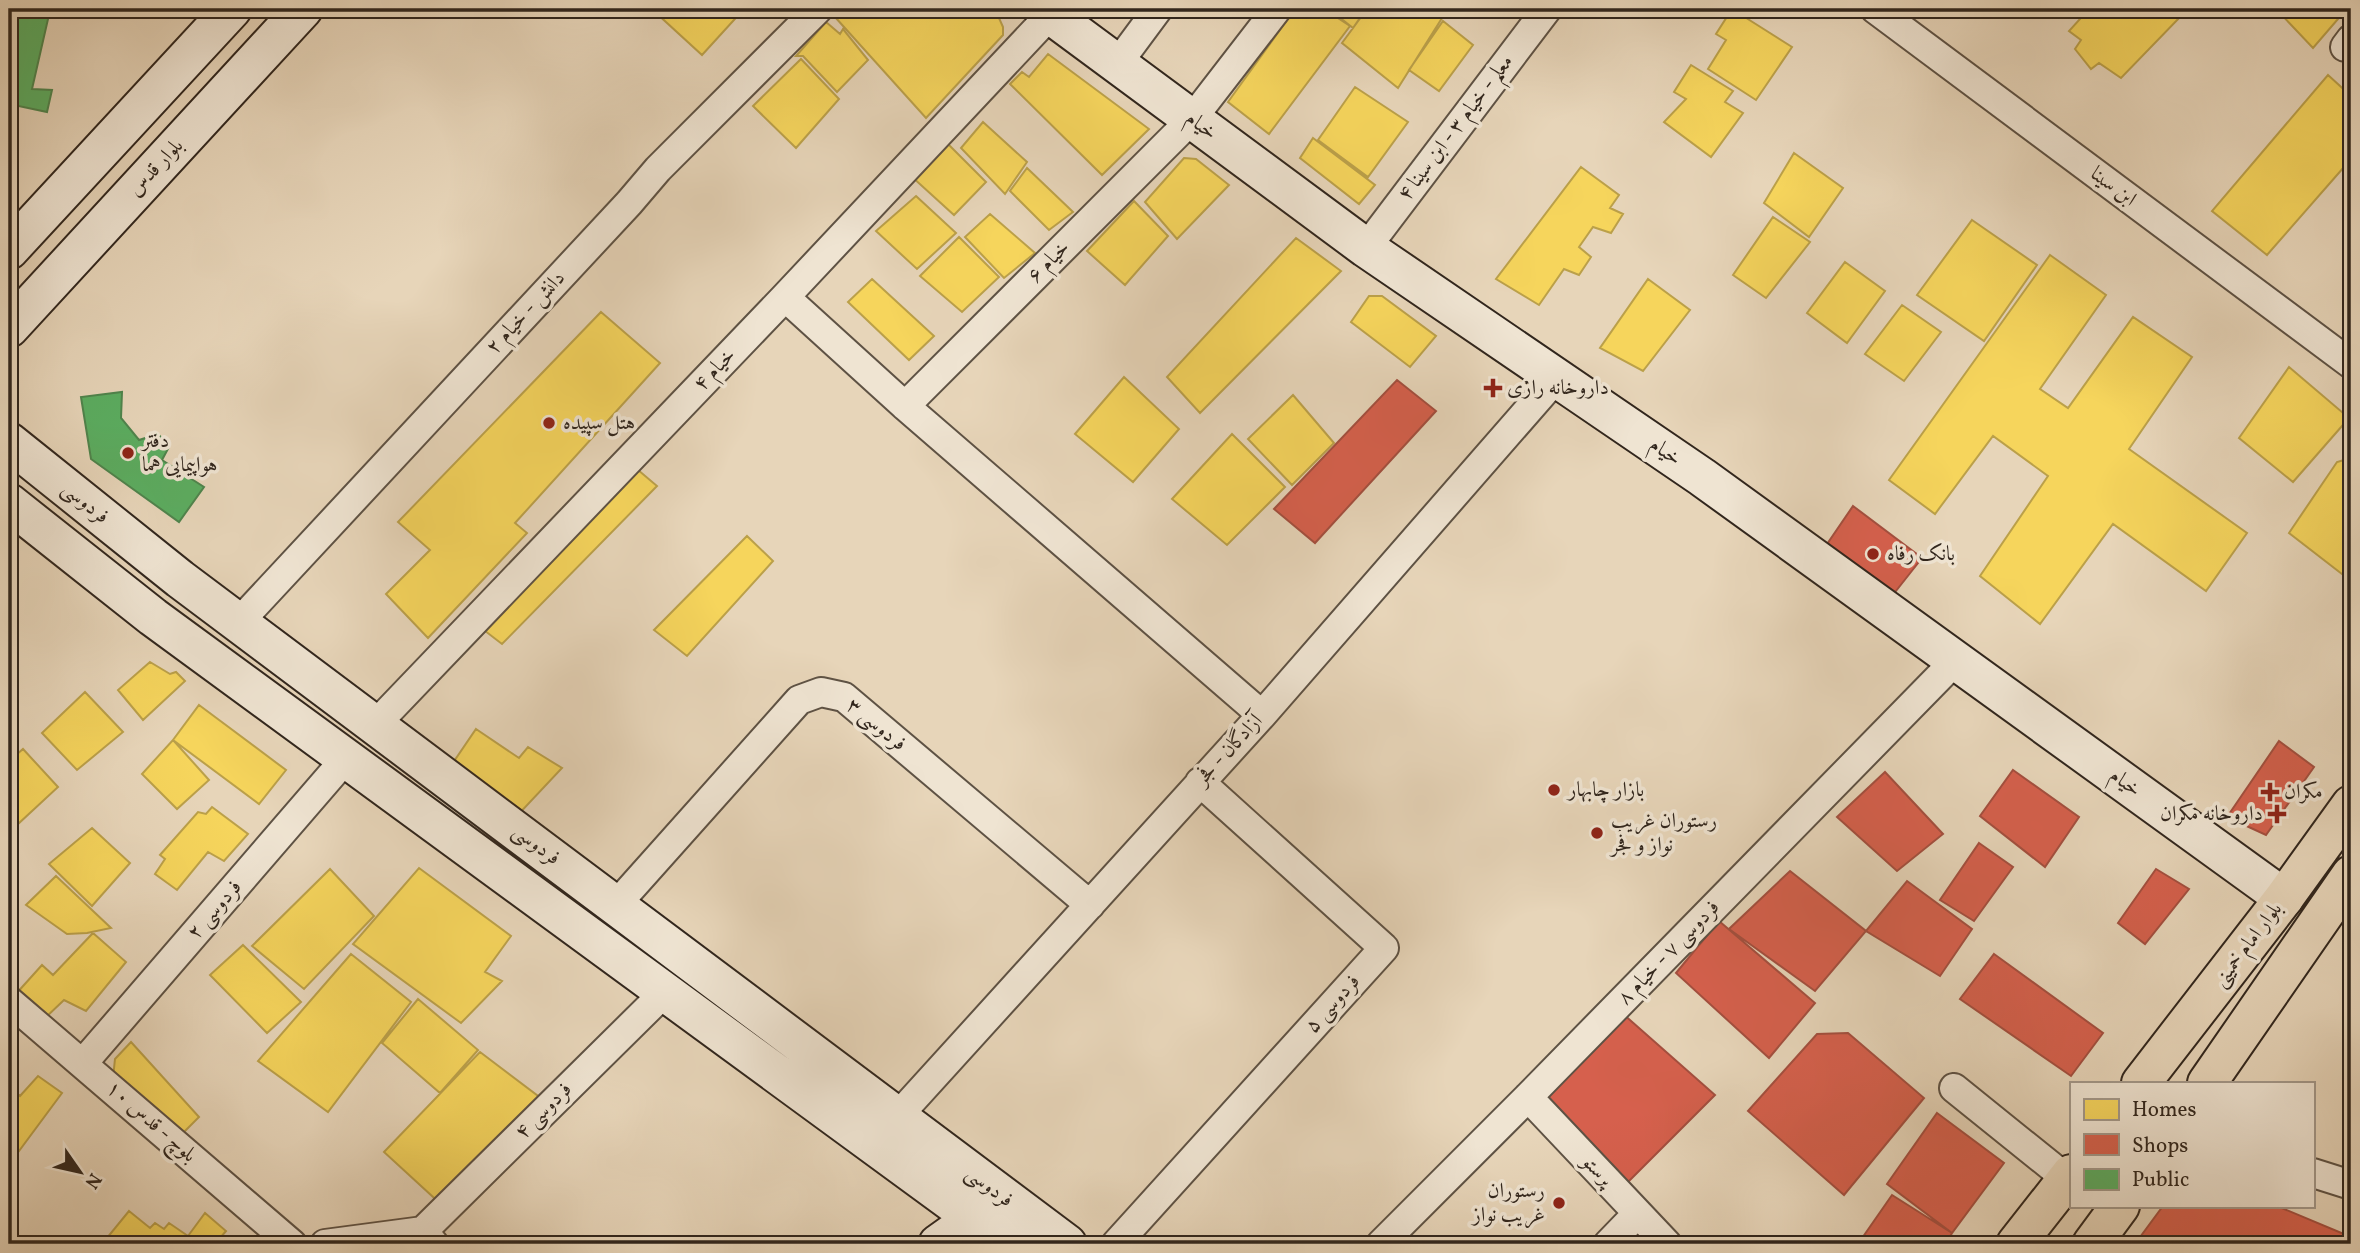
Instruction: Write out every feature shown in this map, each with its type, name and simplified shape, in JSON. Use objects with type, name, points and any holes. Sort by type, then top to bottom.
[{"type":"main road","name":"بلوار امام خمینی","points":[[2142,1082],[2284,898],[2351,805]]},
{"type":"main road","name":"بلوار امام خمینی","points":[[2208,1082],[2351,876]]},
{"type":"main road","points":[[2016,1244],[2069,1176]]},
{"type":"main road","points":[[2092,1244],[2119,1208]]},
{"type":"street","points":[[9,250],[232,9]]},
{"type":"street","name":"دانش - خیام ۲","points":[[239,622],[658,169],[818,9]]},
{"type":"street","points":[[1118,64],[1158,9]]},
{"type":"street","name":"خیام ۶","points":[[905,406],[1192,119],[1277,9]]},
{"type":"street","name":"معلم - خیام ۳ - ابن سینا ۴","points":[[1366,248],[1547,9]]},
{"type":"street","name":"ابن سینا","points":[[1875,9],[2351,365]]},
{"type":"street","name":"بلوار قدس","points":[[9,328],[299,10]]},
{"type":"street","name":"خیام","points":[[1047,11],[1366,248],[1702,477],[2284,898]]},
{"type":"street","name":"خیام ۴","points":[[376,724],[785,297],[1047,11]]},
{"type":"street","points":[[785,297],[905,406],[1262,715]]},
{"type":"street","name":"آزادگان - فجر","points":[[896,1118],[1262,715],[1557,377]]},
{"type":"street","name":"فردوسی","points":[[9,442],[180,579],[1067,1244]]},
{"type":"street","name":"فردوسی","points":[[9,503],[153,617],[347,757],[994,1236]]},
{"type":"street","name":"فردوسی ۷ - خیام ۸","points":[[1381,1244],[1955,661]]},
{"type":"street","name":"فردوسی ۳","points":[[616,905],[799,700],[821,692],[844,697],[1090,905]]},
{"type":"street","name":"فردوسی ۲","points":[[83,1063],[347,757]]},
{"type":"street","name":"فردوسی ۵","points":[[1116,1244],[1384,948],[1200,782]]},
{"type":"street","name":"فردوسی ۴","points":[[429,1238],[665,992]]},
{"type":"street","name":"بلوچ - قدس ۱۰","points":[[9,1001],[292,1244]]},
{"type":"street","points":[[1954,1088],[2069,1176]]},
{"type":"street","name":"پرستو","points":[[1528,1097],[1667,1244]]},
{"type":"street","points":[[2314,1173],[2351,1185]]},
{"type":"street","points":[[1608,1244],[1637,1214]]},
{"type":"street","points":[[938,1244],[994,1236]]},
{"type":"street","points":[[325,1244],[429,1238]]},
{"type":"building: Homes","points":[[744,9],[702,55],[654,11]]},
{"type":"building: Homes","points":[[844,9],[995,9],[1003,27],[1003,35],[926,118],[835,17]]},
{"type":"building: Homes","points":[[1295,9],[1324,9],[1350,26],[1269,134],[1228,102]]},
{"type":"building: Homes","points":[[1329,9],[1366,9],[1353,28]]},
{"type":"building: Homes","points":[[1367,9],[1429,9],[1442,18],[1398,88],[1342,43]]},
{"type":"building: Homes","points":[[1732,9],[1792,47],[1756,100],[1708,69],[1726,40],[1716,34]]},
{"type":"building: Homes","points":[[2089,9],[2178,9],[2183,14],[2121,78],[2099,63],[2091,69],[2075,49],[2081,40],[2069,31]]},
{"type":"building: Homes","points":[[2276,9],[2329,9],[2338,19],[2313,48]]},
{"type":"building: Homes","points":[[1443,21],[1473,45],[1439,91],[1409,70]]},
{"type":"building: Homes","points":[[826,22],[840,34],[843,29],[868,60],[837,92],[803,56],[796,56]]},
{"type":"building: Homes","points":[[1048,54],[1149,129],[1102,175],[1010,84],[1022,72],[1029,77]]},
{"type":"building: Homes","points":[[801,59],[839,99],[796,148],[753,106]]},
{"type":"building: Homes","points":[[1691,65],[1733,91],[1725,102],[1743,113],[1711,157],[1664,122],[1686,99],[1674,92]]},
{"type":"building: Homes","points":[[2328,75],[2351,96],[2351,159],[2267,255],[2212,211]]},
{"type":"building: Homes","points":[[1355,87],[1408,122],[1368,177],[1318,140]]},
{"type":"building: Homes","points":[[983,122],[1027,162],[1005,194],[961,148]]},
{"type":"building: Homes","points":[[1313,138],[1375,185],[1359,204],[1300,158]]},
{"type":"building: Homes","points":[[944,140],[986,182],[954,215],[911,176]]},
{"type":"building: Homes","points":[[1794,153],[1843,188],[1809,237],[1764,203]]},
{"type":"building: Homes","points":[[1184,158],[1196,159],[1229,185],[1177,239],[1145,202]]},
{"type":"building: Homes","points":[[1581,167],[1619,195],[1610,208],[1623,214],[1611,233],[1593,227],[1579,247],[1591,257],[1579,275],[1564,269],[1539,305],[1496,279]]},
{"type":"building: Homes","points":[[1027,168],[1073,212],[1049,230],[1010,191]]},
{"type":"building: Homes","points":[[916,196],[956,233],[917,269],[876,231]]},
{"type":"building: Homes","points":[[1134,201],[1168,236],[1125,285],[1087,251]]},
{"type":"building: Homes","points":[[990,214],[1035,253],[1004,278],[965,237]]},
{"type":"building: Homes","points":[[1773,217],[1810,242],[1766,298],[1733,275]]},
{"type":"building: Homes","points":[[1972,220],[2037,265],[1984,341],[1917,295]]},
{"type":"building: Homes","points":[[959,237],[999,277],[962,312],[920,276]]},
{"type":"building: Homes","points":[[1296,238],[1341,271],[1200,413],[1167,377]]},
{"type":"building: Homes","points":[[2050,255],[2106,295],[2040,389],[2068,408],[2133,317],[2192,357],[2129,449],[2247,533],[2206,591],[2113,524],[2040,624],[1980,576],[2048,476],[1993,436],[1935,514],[1889,480]]},
{"type":"building: Homes","points":[[1845,262],[1885,291],[1847,343],[1807,313]]},
{"type":"building: Homes","points":[[872,279],[934,336],[909,360],[848,302]]},
{"type":"building: Homes","points":[[1648,279],[1690,310],[1643,371],[1600,348]]},
{"type":"building: Homes","points":[[1369,296],[1382,296],[1436,336],[1410,367],[1351,322]]},
{"type":"building: Homes","points":[[1902,305],[1941,332],[1904,381],[1865,354]]},
{"type":"building: Homes","name":"هتل سپیده","points":[[601,312],[660,363],[515,523],[527,533],[428,638],[386,594],[430,550],[398,522]]},
{"type":"building: Homes","points":[[2289,367],[2349,418],[2293,482],[2239,438]]},
{"type":"building: Homes","points":[[1124,377],[1179,429],[1133,482],[1075,434]]},
{"type":"building: Homes","points":[[1293,395],[1334,443],[1292,485],[1248,439]]},
{"type":"building: Homes","points":[[1232,434],[1285,487],[1227,545],[1172,499]]},
{"type":"building: Homes","points":[[2351,454],[2351,581],[2289,533],[2337,462]]},
{"type":"building: Homes","points":[[631,464],[657,486],[502,644],[476,624]]},
{"type":"building: Homes","points":[[747,536],[773,561],[687,656],[654,630]]},
{"type":"building: Homes","points":[[150,662],[170,674],[176,672],[185,681],[143,720],[118,690]]},
{"type":"building: Homes","points":[[85,692],[123,732],[77,770],[42,733]]},
{"type":"building: Homes","points":[[199,705],[286,770],[259,804],[173,740]]},
{"type":"building: Homes","points":[[476,729],[519,758],[528,747],[562,768],[515,818],[446,773]]},
{"type":"building: Homes","points":[[173,740],[209,780],[177,809],[142,774]]},
{"type":"building: Homes","points":[[23,749],[58,787],[18,824],[9,815],[9,761]]},
{"type":"building: Homes","points":[[212,807],[248,834],[224,861],[208,852],[177,890],[155,874],[165,859],[160,855],[198,812],[206,814]]},
{"type":"building: Homes","points":[[92,828],[130,863],[92,906],[49,864]]},
{"type":"building: Homes","points":[[419,868],[511,936],[485,972],[502,981],[461,1023],[353,944]]},
{"type":"building: Homes","points":[[330,869],[374,916],[304,989],[252,946]]},
{"type":"building: Homes","points":[[56,876],[111,928],[67,934],[26,905]]},
{"type":"building: Homes","points":[[93,933],[126,962],[86,1011],[64,1000],[44,1019],[15,995],[42,965],[53,975]]},
{"type":"building: Homes","points":[[243,945],[301,1002],[267,1033],[210,975]]},
{"type":"building: Homes","points":[[351,954],[411,1002],[328,1112],[258,1061]]},
{"type":"building: Homes","points":[[418,999],[478,1050],[440,1093],[382,1043]]},
{"type":"building: Homes","points":[[131,1042],[199,1117],[177,1139],[113,1078],[115,1059]]},
{"type":"building: Homes","points":[[480,1052],[542,1099],[444,1207],[384,1152]]},
{"type":"building: Homes","points":[[38,1076],[62,1093],[19,1151],[17,1148],[10,1154],[9,1086],[20,1096]]},
{"type":"building: Homes","points":[[129,1211],[150,1228],[155,1223],[164,1229],[169,1223],[188,1236],[205,1213],[226,1231],[215,1244],[102,1244]]},
{"type":"building: Shops","points":[[1397,380],[1436,411],[1315,543],[1274,509]]},
{"type":"building: Shops","name":"بانک رفاه","points":[[1853,506],[1922,558],[1892,596],[1823,550]]},
{"type":"building: Shops","name":"مکران","points":[[2279,741],[2314,767],[2266,835],[2227,817]]},
{"type":"building: Shops","points":[[2013,770],[2079,817],[2045,867],[1980,816]]},
{"type":"building: Shops","points":[[1885,772],[1943,834],[1897,871],[1837,817]]},
{"type":"building: Shops","points":[[1979,843],[2013,867],[1974,921],[1940,900]]},
{"type":"building: Shops","points":[[2156,869],[2189,889],[2145,944],[2118,923]]},
{"type":"building: Shops","points":[[1790,871],[1866,931],[1815,991],[1729,929]]},
{"type":"building: Shops","points":[[1907,881],[1972,929],[1940,976],[1866,931]]},
{"type":"building: Shops","points":[[1719,921],[1815,1003],[1769,1058],[1676,973]]},
{"type":"building: Shops","points":[[1994,954],[2103,1033],[2071,1076],[1960,999]]},
{"type":"building: Shops","points":[[1622,1013],[1715,1095],[1625,1185],[1542,1093]]},
{"type":"building: Shops","points":[[1848,1033],[1924,1098],[1844,1195],[1748,1111],[1817,1034]]},
{"type":"building: Shops","points":[[1937,1113],[2004,1163],[1952,1233],[1887,1184]]},
{"type":"building: Shops","points":[[1892,1195],[1952,1233],[1946,1244],[1858,1244]]},
{"type":"building: Shops","points":[[2162,1208],[2282,1208],[2351,1237],[2351,1244],[2135,1244]]},
{"type":"building: Public","points":[[9,9],[45,9],[48,19],[32,89],[52,90],[47,112],[9,104]]},
{"type":"building: Public","name":"دفتر هواپیمایی هما","points":[[122,392],[121,418],[139,440],[158,434],[169,447],[162,460],[204,487],[179,522],[91,459],[81,397]]},
{"type":"place","name":"داروخانه رازی","points":[[1493,388]]},
{"type":"place","name":"هتل سپیده","points":[[549,423]]},
{"type":"place","name":"دفتر هواپیمایی هما","points":[[128,453]]},
{"type":"place","name":"بانک رفاه","points":[[1873,554]]},
{"type":"place","name":"بازار چابهار","points":[[1554,790]]},
{"type":"place","name":"مکران","points":[[2270,792]]},
{"type":"place","name":"داروخانه مکران","points":[[2277,814]]},
{"type":"place","name":"رستوران غریب نواز و فجر","points":[[1597,833]]},
{"type":"place","name":"رستوران غریب نواز","points":[[1559,1203]]}]
